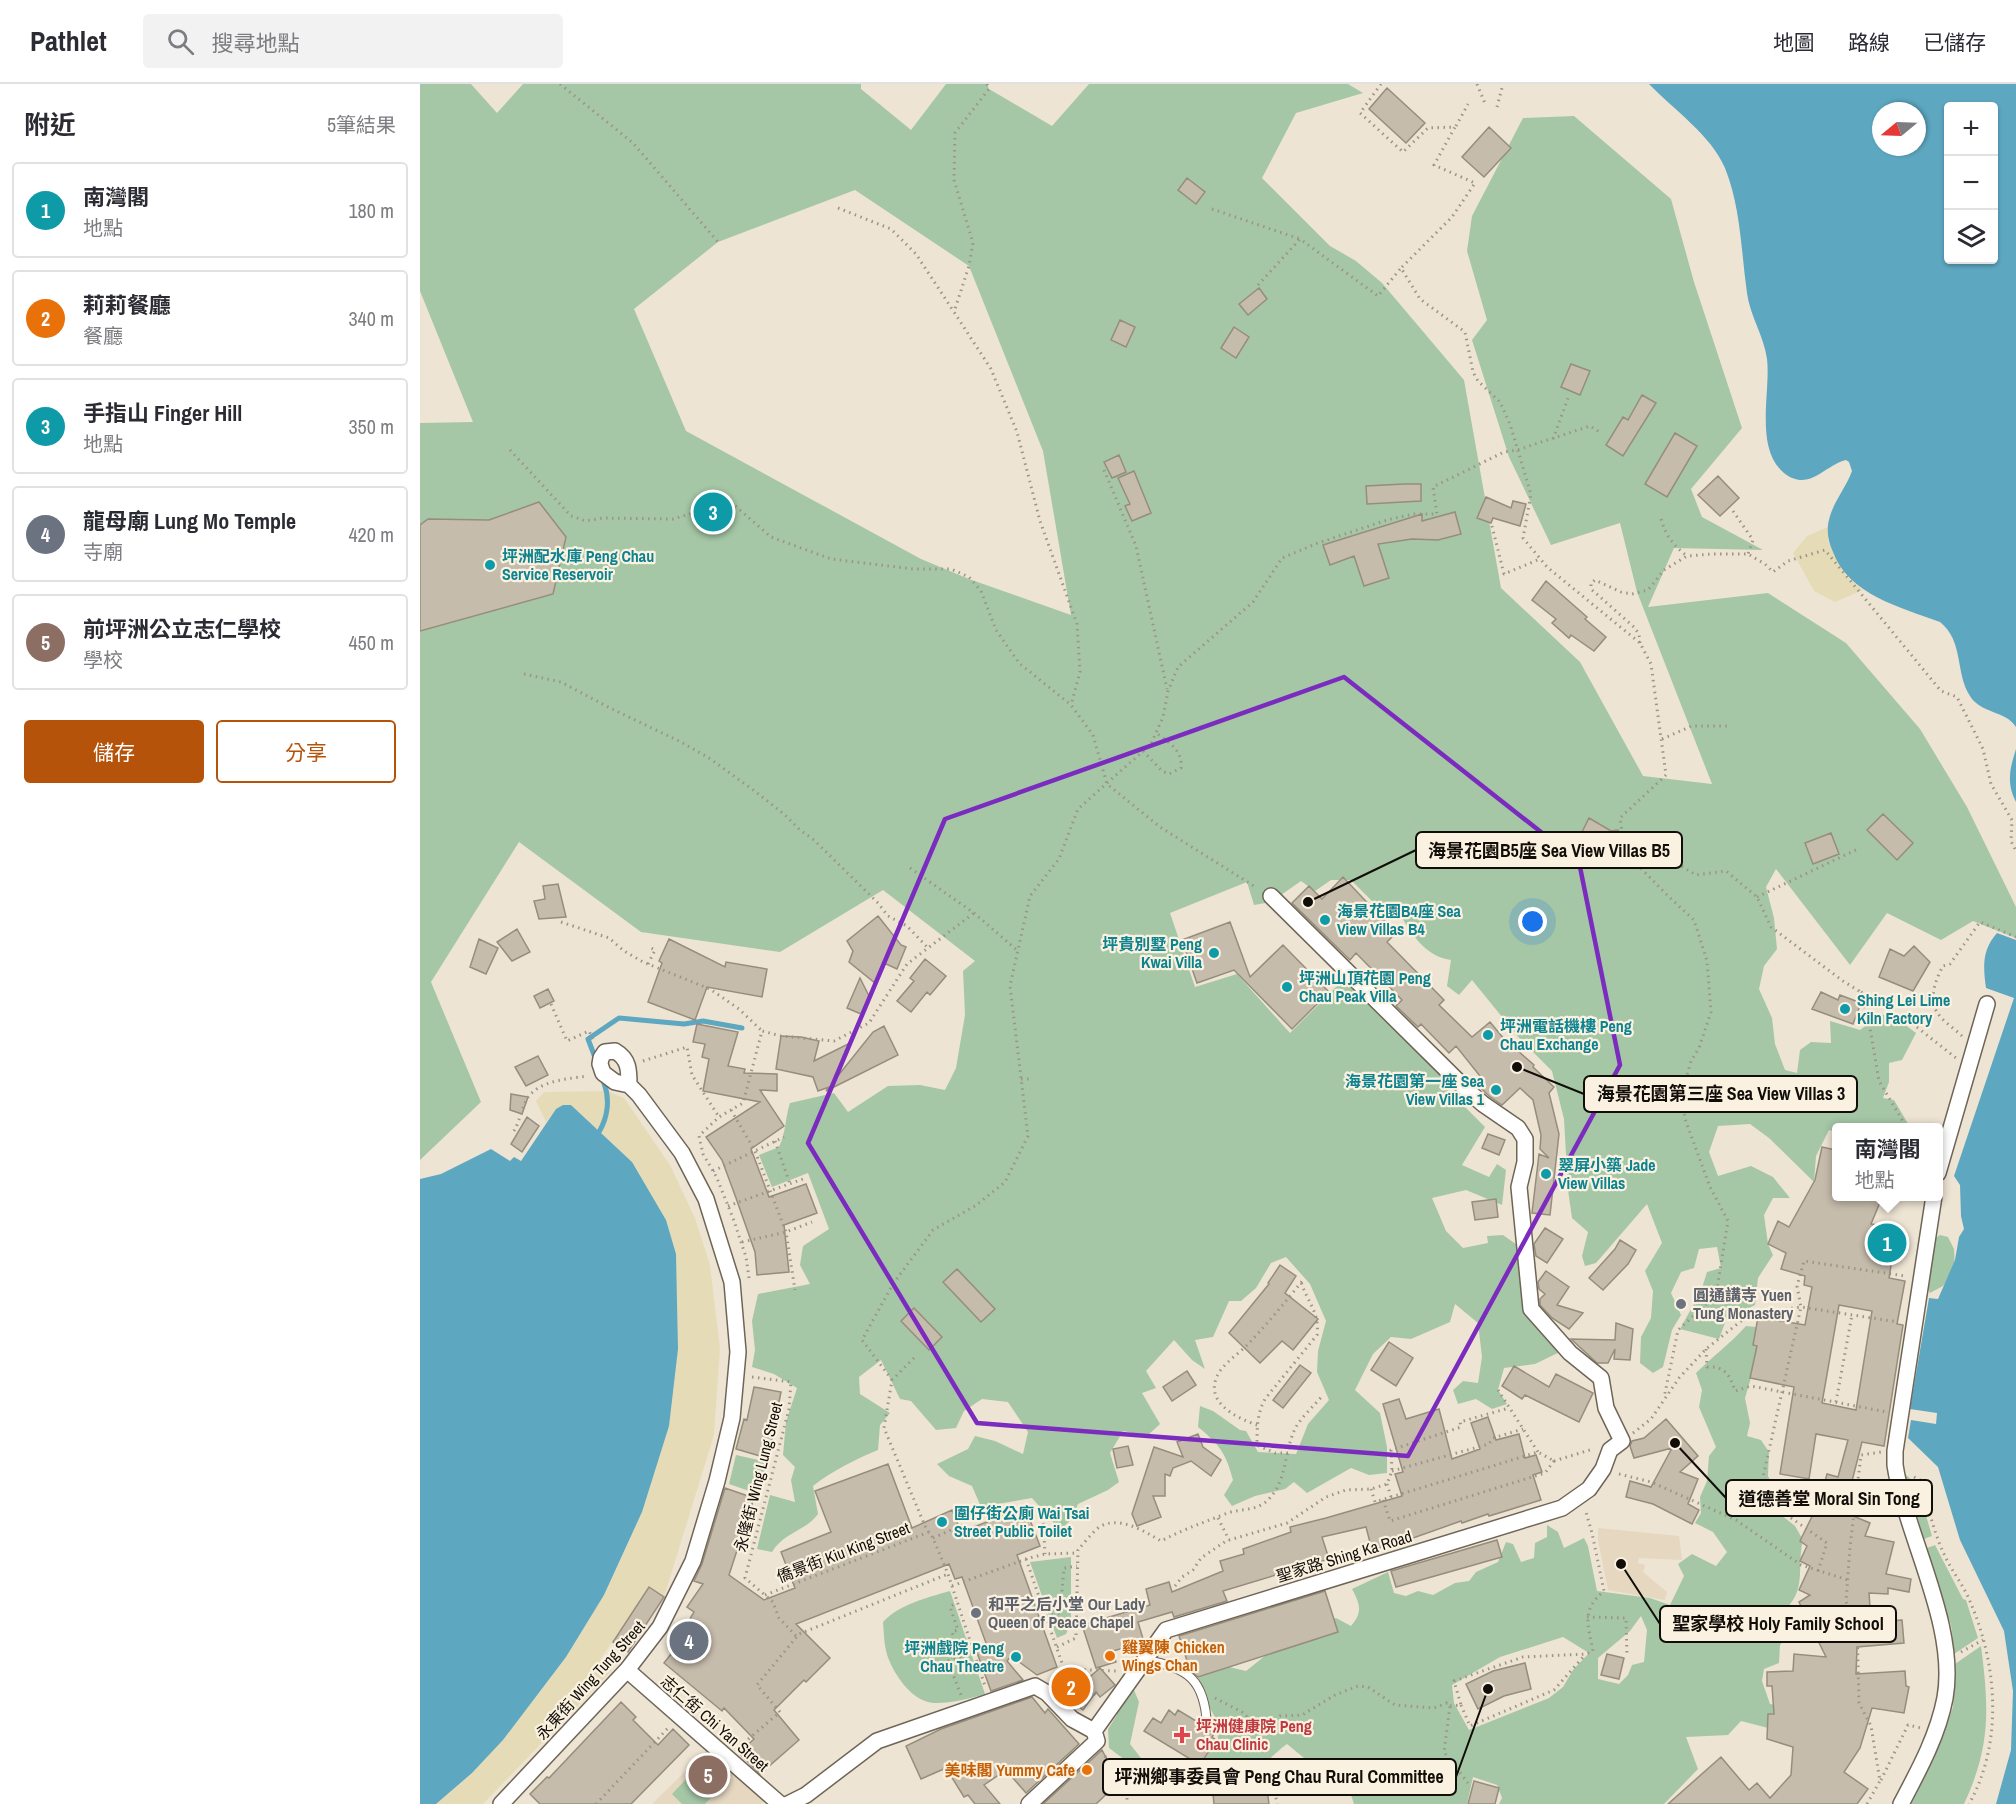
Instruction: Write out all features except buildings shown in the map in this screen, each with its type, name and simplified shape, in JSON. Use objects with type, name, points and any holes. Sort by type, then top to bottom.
[{"type":"street","points":[[1271,896],[1468,1091],[1511,1122],[1522,1133],[1525,1138],[1526,1153],[1519,1187],[1531,1309],[1570,1353],[1601,1378],[1606,1408],[1622,1441]]},
{"type":"street","points":[[1943,1155],[1987,1004]]},
{"type":"street","name":"永東街 Wing Tung Street","points":[[501,1804],[627,1670],[660,1627],[693,1561],[717,1481],[732,1418],[738,1352],[732,1282],[706,1199],[682,1153],[629,1084],[615,1082],[603,1073],[600,1064],[605,1052],[615,1051],[626,1061],[629,1084]]},
{"type":"street","points":[[1901,1804],[1935,1732],[1945,1696],[1947,1661],[1943,1632],[1895,1458],[1933,1201]]},
{"type":"street","name":"聖家路 Shing Ka Road","points":[[1029,1804],[1096,1736],[1109,1711],[1166,1630],[1562,1508],[1581,1497],[1589,1489],[1603,1469],[1610,1450],[1622,1441]]},
{"type":"street","name":"志仁街 Chi Yan Street","points":[[627,1670],[780,1804]]},
{"type":"street","points":[[788,1804],[806,1796],[878,1741],[1035,1686],[1047,1693],[1072,1719],[1096,1736]]},
{"type":"lane","points":[[1141,1666],[1164,1663],[1186,1673],[1196,1682],[1202,1696],[1206,1706],[1207,1725]]},
{"type":"path","points":[[560,84],[633,143],[718,242]]},
{"type":"path","points":[[954,312],[969,266],[973,243],[954,180],[956,133],[989,89],[987,84]]},
{"type":"path","points":[[1381,84],[1360,113],[1403,152],[1428,128],[1455,127]]},
{"type":"path","points":[[1477,84],[1486,106]]},
{"type":"path","points":[[1497,107],[1503,84]]},
{"type":"path","points":[[1212,209],[1300,238],[1378,296],[1401,268],[1452,217],[1475,183],[1434,165],[1468,104]]},
{"type":"path","points":[[838,207],[891,229],[916,254],[991,369],[1017,432],[1040,521],[1077,624],[1080,672],[1071,705]]},
{"type":"path","points":[[1258,285],[1300,238]]},
{"type":"path","points":[[1401,268],[1420,299],[1465,332],[1473,372],[1478,381],[1500,402],[1510,424],[1531,494],[1523,538],[1540,559],[1640,643],[1651,664],[1666,775],[1620,818],[1625,852],[1694,920],[1707,961],[1711,1012],[1699,1048],[1691,1061],[1682,1092],[1685,1119],[1710,1187],[1728,1221],[1716,1295],[1678,1330],[1664,1398]]},
{"type":"path","points":[[1553,439],[1568,398]]},
{"type":"path","points":[[892,1380],[862,1340],[893,1284],[933,1230],[975,1206],[1005,1182],[1028,1136],[1010,986],[1030,896],[1059,859],[1078,809],[1151,744],[1163,717],[1168,691],[1178,667],[1253,602],[1282,558],[1318,543],[1387,520],[1413,514],[1437,514],[1433,487],[1504,452],[1517,450],[1590,426],[1601,433]]},
{"type":"path","points":[[510,450],[571,516],[586,521],[603,518],[673,519],[713,507],[733,504],[771,537],[831,559],[913,569],[951,569],[969,577],[981,591],[996,630],[1019,663],[1071,705],[1092,735],[1107,784],[1160,828],[1271,896]]},
{"type":"path","points":[[1104,470],[1136,546],[1168,691]]},
{"type":"path","points":[[1733,511],[1753,540],[1748,554]]},
{"type":"path","points":[[1661,519],[1665,532],[1673,545],[1687,556]]},
{"type":"path","points":[[1492,526],[1504,574],[1540,559]]},
{"type":"path","points":[[1640,643],[1640,634],[1591,589],[1591,583],[1596,580],[1621,592],[1632,594],[1648,590],[1664,570],[1687,556],[1748,554],[1765,564],[1773,572],[1788,561],[1825,550],[1941,691],[1957,697],[1983,748],[1991,784],[2012,820],[2011,841],[2016,851]]},
{"type":"path","points":[[524,674],[561,682],[681,741],[709,758],[756,792],[785,815],[800,831],[814,840],[878,903],[888,916],[906,926],[928,948]]},
{"type":"path","points":[[1662,739],[1692,726],[1730,726]]},
{"type":"path","points":[[1143,751],[1162,771],[1169,774],[1181,768],[1182,764],[1176,749],[1156,733]]},
{"type":"path","points":[[1757,897],[1860,848]]},
{"type":"path","points":[[1625,852],[1663,855],[1696,875],[1726,871],[1757,897],[1771,927],[1843,981],[1918,1028],[1968,1067]]},
{"type":"path","points":[[910,868],[974,914],[1018,951]]},
{"type":"path","points":[[561,922],[609,938],[624,951],[648,964],[710,989],[739,1009],[762,1031],[781,1036],[834,1041],[869,1023],[907,964],[974,914]]},
{"type":"path","points":[[1974,1047],[1936,1012],[1933,998],[1937,976],[1943,966],[1950,964],[1980,922],[2016,936]]},
{"type":"path","points":[[648,964],[655,950],[651,948]]},
{"type":"path","points":[[1859,991],[1868,1016],[1879,1081],[1904,1123]]},
{"type":"path","points":[[551,1004],[567,1041],[589,1030],[594,1041]]},
{"type":"path","points":[[715,1121],[742,1103],[762,1031]]},
{"type":"path","points":[[629,1084],[638,1063],[687,1047],[692,1075],[719,1117]]},
{"type":"path","points":[[514,1131],[519,1124],[528,1097],[541,1086],[555,1081],[603,1073]]},
{"type":"path","points":[[1021,1079],[1031,1079]]},
{"type":"path","points":[[730,1110],[755,1151],[786,1232],[795,1290]]},
{"type":"path","points":[[713,1171],[784,1137]]},
{"type":"path","points":[[775,1141],[790,1184]]},
{"type":"path","points":[[728,1206],[803,1179]]},
{"type":"path","points":[[742,1242],[786,1232],[812,1222]]},
{"type":"path","points":[[1818,1571],[1827,1543],[1781,1511],[1763,1477],[1801,1307],[1797,1286],[1804,1260],[1922,1279]]},
{"type":"path","points":[[1257,1425],[1229,1412],[1217,1401],[1215,1383],[1221,1370],[1246,1347],[1302,1280],[1316,1312],[1317,1335],[1265,1400],[1259,1411],[1257,1425],[1257,1445],[1275,1453],[1288,1454]]},
{"type":"path","points":[[1622,1441],[1652,1419],[1679,1378],[1706,1349],[1750,1314],[1801,1307],[1914,1324]]},
{"type":"path","points":[[1836,1402],[1852,1315]]},
{"type":"path","points":[[1706,1349],[1707,1366],[1717,1366],[1726,1373],[1735,1391],[1751,1386],[1900,1414]]},
{"type":"path","points":[[914,1358],[892,1380],[884,1428],[948,1574],[991,1702]]},
{"type":"path","name":"永隆街 Wing Lung Street","points":[[747,1377],[791,1382],[789,1409],[745,1578],[765,1595]]},
{"type":"path","points":[[1498,1390],[1538,1452],[1554,1461]]},
{"type":"path","points":[[1057,1647],[1076,1638],[1078,1550],[1099,1527],[1121,1523],[1161,1541],[1188,1527],[1225,1514],[1257,1508],[1267,1501],[1280,1486],[1294,1430],[1323,1395]]},
{"type":"path","points":[[1391,1497],[1387,1484],[1392,1471],[1391,1450],[1461,1427],[1460,1422],[1509,1408]]},
{"type":"path","points":[[1392,1471],[1489,1443],[1493,1438],[1523,1429]]},
{"type":"path","points":[[1383,1500],[1390,1521],[1545,1473],[1554,1461],[1594,1449]]},
{"type":"path","points":[[1371,1489],[1375,1502],[1538,1452]]},
{"type":"path","points":[[1880,1782],[1871,1726],[1859,1703],[1857,1624],[1846,1602],[1861,1455],[1895,1458],[1920,1480],[1944,1554],[1969,1598],[1983,1640],[1989,1660],[1993,1704],[1989,1752],[1970,1804]]},
{"type":"path","points":[[1603,1469],[1651,1482],[1736,1520],[1801,1565],[1848,1580]]},
{"type":"path","points":[[1175,1586],[1182,1577],[1193,1570],[1200,1558],[1229,1540],[1287,1522],[1326,1497],[1346,1490],[1371,1489],[1387,1484]]},
{"type":"path","points":[[1581,1497],[1592,1533],[1604,1591],[1596,1598],[1587,1617],[1593,1651],[1586,1654],[1523,1657],[1454,1681],[1470,1726],[1554,1690],[1586,1654]]},
{"type":"path","points":[[1043,1518],[1046,1554]]},
{"type":"path","points":[[1218,1518],[1229,1540]]},
{"type":"path","points":[[933,1538],[962,1526]]},
{"type":"path","name":"僑景街 Kiu King Street","points":[[765,1595],[929,1532]]},
{"type":"path","points":[[952,1586],[1026,1559],[1046,1554],[1078,1553]]},
{"type":"path","points":[[1026,1559],[1064,1669]]},
{"type":"path","points":[[1046,1616],[1060,1612],[1064,1568],[1077,1566]]},
{"type":"path","points":[[727,1758],[780,1712],[756,1684],[799,1634],[948,1574]]},
{"type":"path","points":[[765,1595],[773,1602],[779,1617],[797,1637]]},
{"type":"path","points":[[948,1660],[960,1657],[952,1632],[958,1630],[950,1607],[957,1602]]},
{"type":"path","points":[[1587,1617],[1626,1618],[1628,1657]]},
{"type":"path","points":[[1947,1661],[1983,1640]]},
{"type":"path","points":[[908,1652],[940,1641],[964,1705]]},
{"type":"path","points":[[1064,1669],[1141,1666]]},
{"type":"path","points":[[1047,1693],[1064,1669]]},
{"type":"path","points":[[1075,1670],[1109,1711]]},
{"type":"path","points":[[1202,1696],[1207,1694],[1244,1713],[1252,1723],[1264,1728],[1280,1716],[1302,1715],[1335,1695],[1358,1686],[1368,1688],[1395,1705],[1434,1708],[1447,1703],[1450,1706],[1461,1705]]},
{"type":"path","points":[[1450,1706],[1444,1752],[1467,1783]]},
{"type":"path","points":[[596,1804],[679,1716]]},
{"type":"path","points":[[1867,1804],[1908,1725],[1935,1732]]},
{"type":"path","points":[[1096,1736],[1127,1794],[1127,1804]]},
{"type":"path","points":[[1273,1780],[1277,1804]]},
{"type":"highlighted area","points":[[1344,677],[1579,862],[1620,1065],[1408,1456],[977,1423],[808,1143],[945,819]]},
{"type":"shaded area","points":[[1598,1528],[1679,1536],[1682,1560],[1639,1558],[1638,1563],[1645,1565],[1643,1572],[1667,1592],[1665,1600],[1608,1590],[1598,1540]]},
{"type":"shaded area","points":[[707,1750],[764,1801],[761,1804],[652,1804]]},
{"type":"green space","points":[[420,84],[471,84],[497,113],[523,84],[861,84],[861,89],[911,130],[946,84],[987,84],[989,89],[1052,126],[1089,84],[1348,84],[1363,93],[1296,113],[1262,178],[1330,246],[1356,261],[1382,283],[1464,380],[1501,588],[1580,662],[1643,776],[1712,784],[1637,592],[1620,523],[1551,545],[1509,457],[1472,340],[1487,320],[1467,251],[1472,216],[1523,118],[1574,116],[1671,199],[1694,282],[1742,428],[1691,489],[1702,517],[1763,550],[1674,548],[1648,607],[1768,593],[1846,643],[1920,729],[1967,807],[2016,907],[2016,938],[1973,921],[1941,940],[1887,913],[1850,965],[1776,869],[1766,887],[1774,918],[1777,949],[1764,966],[1759,989],[1772,1018],[1775,1044],[1785,1070],[1797,1073],[1800,1050],[1811,1042],[1831,1043],[1830,1021],[1860,1030],[1881,1014],[1900,1021],[1916,1033],[1902,1060],[1889,1063],[1889,1082],[1883,1098],[1894,1100],[1908,1123],[1832,1123],[1832,1131],[1829,1130],[1816,1156],[1814,1182],[1769,1138],[1750,1124],[1718,1126],[1709,1152],[1718,1176],[1751,1166],[1773,1177],[1790,1198],[1773,1198],[1764,1215],[1768,1244],[1773,1255],[1758,1278],[1755,1305],[1726,1320],[1719,1339],[1680,1329],[1701,1291],[1707,1272],[1721,1268],[1717,1247],[1699,1249],[1694,1268],[1681,1272],[1671,1293],[1681,1315],[1672,1330],[1663,1367],[1653,1373],[1640,1363],[1641,1337],[1651,1318],[1653,1291],[1645,1271],[1662,1243],[1647,1204],[1596,1263],[1585,1266],[1582,1256],[1588,1232],[1572,1218],[1564,1119],[1552,1071],[1520,1039],[1472,980],[1459,995],[1447,986],[1451,960],[1426,949],[1413,935],[1398,911],[1378,907],[1351,880],[1331,880],[1315,891],[1301,881],[1271,902],[1254,905],[1247,882],[1170,913],[1195,987],[1237,974],[1290,1033],[1340,983],[1353,981],[1435,1066],[1445,1087],[1485,1127],[1462,1165],[1489,1177],[1497,1164],[1506,1170],[1502,1205],[1466,1190],[1432,1198],[1446,1231],[1463,1248],[1488,1243],[1487,1236],[1503,1235],[1520,1247],[1536,1307],[1566,1349],[1535,1364],[1504,1368],[1498,1390],[1507,1404],[1492,1409],[1476,1399],[1458,1404],[1453,1390],[1463,1381],[1478,1383],[1482,1357],[1478,1323],[1455,1304],[1450,1322],[1411,1339],[1391,1337],[1373,1354],[1355,1390],[1380,1413],[1387,1447],[1387,1473],[1369,1475],[1351,1468],[1307,1493],[1294,1482],[1285,1489],[1255,1496],[1232,1506],[1224,1495],[1233,1480],[1221,1450],[1198,1427],[1200,1406],[1213,1411],[1240,1430],[1246,1431],[1258,1452],[1296,1454],[1308,1424],[1329,1400],[1317,1372],[1318,1351],[1326,1321],[1310,1284],[1286,1257],[1271,1263],[1256,1288],[1241,1301],[1229,1301],[1213,1337],[1195,1340],[1205,1369],[1192,1360],[1174,1340],[1146,1371],[1156,1388],[1142,1393],[1160,1424],[1147,1436],[1123,1431],[1110,1453],[1119,1482],[1108,1490],[1078,1504],[1071,1520],[1060,1530],[1032,1498],[981,1507],[972,1486],[949,1476],[937,1464],[968,1449],[975,1436],[995,1441],[1023,1454],[1028,1432],[1008,1402],[982,1399],[964,1411],[956,1428],[936,1430],[911,1401],[900,1399],[881,1360],[859,1377],[860,1394],[890,1413],[880,1425],[878,1450],[844,1466],[813,1486],[818,1514],[813,1520],[783,1540],[772,1552],[757,1549],[770,1495],[795,1502],[791,1480],[795,1467],[783,1455],[786,1422],[797,1388],[774,1374],[752,1367],[755,1350],[752,1321],[758,1294],[810,1284],[800,1265],[803,1246],[829,1229],[808,1173],[772,1187],[759,1155],[779,1147],[790,1103],[834,1093],[848,1112],[888,1086],[920,1085],[945,1090],[956,1068],[965,1015],[963,971],[975,961],[883,890],[780,952],[641,932],[519,842],[431,982],[481,1102],[420,1160],[420,631],[553,594],[566,537],[539,503],[489,520],[428,519],[420,525],[420,423],[473,422],[420,291]],"holes":[[[855,190],[969,266],[1043,451],[1071,615],[969,579],[921,559],[686,431],[634,309],[718,242]],[[1578,846],[1619,851],[1618,856],[1604,862],[1581,857]]]},
{"type":"green space","points":[[1940,1235],[1948,1237],[1954,1249],[1955,1271],[1943,1286],[1930,1293],[1924,1280],[1933,1240]]},
{"type":"green space","points":[[1746,1326],[1756,1327],[1753,1342],[1759,1351],[1745,1398],[1750,1423],[1747,1436],[1761,1440],[1769,1452],[1768,1476],[1774,1487],[1775,1510],[1795,1526],[1803,1540],[1800,1578],[1796,1595],[1783,1612],[1791,1631],[1780,1645],[1779,1663],[1764,1669],[1762,1681],[1770,1704],[1781,1706],[1783,1712],[1769,1714],[1768,1728],[1741,1721],[1728,1735],[1686,1737],[1698,1769],[1664,1804],[1499,1804],[1502,1798],[1497,1785],[1473,1777],[1467,1804],[1354,1804],[1344,1774],[1304,1758],[1287,1744],[1264,1766],[1257,1784],[1240,1785],[1236,1790],[1213,1793],[1206,1788],[1208,1776],[1203,1764],[1218,1739],[1216,1719],[1206,1701],[1198,1677],[1229,1667],[1246,1671],[1314,1624],[1336,1618],[1351,1626],[1359,1612],[1357,1599],[1352,1589],[1388,1572],[1394,1593],[1406,1596],[1418,1591],[1433,1595],[1455,1583],[1469,1581],[1476,1572],[1498,1562],[1506,1542],[1513,1544],[1521,1562],[1534,1558],[1535,1543],[1547,1537],[1547,1525],[1558,1532],[1564,1548],[1584,1538],[1588,1546],[1597,1591],[1650,1598],[1670,1605],[1684,1576],[1678,1564],[1692,1554],[1716,1566],[1727,1552],[1713,1532],[1695,1523],[1701,1513],[1700,1497],[1707,1481],[1709,1456],[1716,1447],[1699,1407],[1702,1390],[1696,1373]],"holes":[[[1641,1616],[1647,1630],[1644,1662],[1632,1665],[1628,1675],[1619,1684],[1598,1679],[1598,1658],[1630,1631]],[[1563,1637],[1589,1653],[1573,1670],[1563,1687],[1549,1698],[1469,1730],[1454,1703],[1452,1685],[1500,1657]]]},
{"type":"green space","points":[[736,1455],[767,1462],[758,1494],[729,1484]]},
{"type":"green space","points":[[1905,1474],[1917,1485],[1932,1536],[1924,1539],[1905,1479]]},
{"type":"green space","points":[[1935,1545],[1963,1599],[1966,1600],[1978,1638],[1954,1654],[1950,1621],[1944,1612],[1944,1604],[1940,1590],[1937,1589],[1927,1548]]},
{"type":"green space","points":[[1071,1557],[1071,1623],[1066,1634],[1057,1638],[1030,1562]]},
{"type":"green space","points":[[950,1591],[985,1694],[953,1702],[926,1702],[906,1688],[896,1674],[886,1651],[883,1622],[905,1606]]},
{"type":"green space","points":[[1981,1646],[1986,1689],[1986,1726],[1979,1764],[1964,1804],[1911,1804],[1934,1759],[1953,1707],[1955,1664]]},
{"type":"green space","points":[[1121,1690],[1134,1690],[1139,1702],[1130,1744],[1144,1762],[1125,1760],[1109,1748],[1108,1729],[1117,1715],[1114,1704]]},
{"type":"green space","points":[[708,1756],[732,1775],[705,1804],[682,1804],[672,1794]]},
{"type":"sand","points":[[1828,527],[1828,541],[1846,576],[1863,590],[1835,602],[1814,591],[1793,553],[1807,536]]},
{"type":"sand","points":[[607,1091],[624,1098],[670,1165],[695,1218],[710,1265],[720,1349],[714,1435],[664,1597],[648,1588],[600,1660],[612,1670],[483,1804],[436,1804],[472,1773],[503,1740],[566,1657],[604,1595],[642,1512],[632,1162],[571,1105],[556,1109],[546,1122],[536,1101],[544,1092]]},
{"type":"water","points":[[1649,84],[2016,84],[2016,727],[2006,718],[1980,706],[1970,696],[1962,677],[1953,638],[1940,622],[1878,598],[1851,579],[1841,567],[1829,542],[1828,525],[1832,510],[1852,471],[1849,462],[1846,460],[1817,476],[1801,480],[1784,473],[1775,462],[1766,434],[1767,359],[1747,293],[1734,198],[1719,156],[1691,123]]},
{"type":"water","points":[[2016,749],[2016,802],[2010,776]]},
{"type":"water","points":[[1997,933],[2016,940],[2016,1804],[1996,1804],[2011,1750],[2013,1691],[2004,1631],[1960,1540],[1938,1467],[1908,1438],[1911,1420],[1936,1424],[1937,1413],[1910,1409],[1929,1298],[1938,1299],[1955,1260],[1959,1237],[1964,1229],[1961,1216],[1960,1185],[1954,1176],[2014,998],[1986,988],[1984,973],[1986,952]]},
{"type":"water","points":[[563,1105],[571,1105],[632,1162],[666,1220],[676,1254],[678,1349],[669,1426],[642,1512],[604,1595],[566,1657],[503,1740],[472,1773],[436,1804],[420,1804],[420,1179],[441,1174],[491,1149],[510,1161],[514,1157],[521,1161],[556,1109]]},
{"type":"waterway","points":[[596,1060],[588,1039],[619,1018],[684,1024],[703,1021],[742,1028]]},
{"type":"waterway","points":[[599,1132],[607,1108],[604,1083]]},
{"type":"place","name":"手指山 Finger Hill","points":[[713,512]]},
{"type":"place","name":"坪洲配水庫 Peng Chau Service Reservoir","points":[[490,565]]},
{"type":"place","name":"海景花園B5座 Sea View Villas B5","points":[[1308,902]]},
{"type":"place","name":"海景花園B4座 Sea View Villas B4","points":[[1325,920]]},
{"type":"place","name":"坪貴別墅 Peng Kwai Villa","points":[[1214,953]]},
{"type":"place","name":"坪洲山頂花園 Peng Chau Peak Villa","points":[[1287,987]]},
{"type":"place","name":"Shing Lei Lime Kiln Factory","points":[[1845,1009]]},
{"type":"place","name":"坪洲電話機樓 Peng Chau Exchange","points":[[1488,1035]]},
{"type":"place","name":"海景花園第三座 Sea View Villas 3","points":[[1517,1067]]},
{"type":"place","name":"海景花園第一座 Sea View Villas 1","points":[[1496,1090]]},
{"type":"place","name":"翠屏小築 Jade View Villas","points":[[1546,1174]]},
{"type":"place","name":"南灣閣","points":[[1887,1243]]},
{"type":"place","name":"圓通講寺 Yuen Tung Monastery","points":[[1681,1304]]},
{"type":"place","name":"道德善堂 Moral Sin Tong","points":[[1675,1443]]},
{"type":"place","name":"圍仔街公廁 Wai Tsai Street Public Toilet","points":[[942,1522]]},
{"type":"place","name":"聖家學校 Holy Family School","points":[[1621,1564]]},
{"type":"place","name":"和平之后小堂 Our Lady Queen of Peace Chapel","points":[[976,1613]]},
{"type":"place","name":"龍母廟 Lung Mo Temple","points":[[689,1641]]},
{"type":"place","name":"雞翼陳 Chicken Wings Chan","points":[[1110,1656]]},
{"type":"place","name":"坪洲戲院 Peng Chau Theatre","points":[[1016,1657]]},
{"type":"place","name":"莉莉餐廳","points":[[1071,1687]]},
{"type":"place","name":"坪洲鄉事委員會 Peng Chau Rural Committee","points":[[1488,1689]]},
{"type":"place","name":"坪洲健康院 Peng Chau Clinic","points":[[1182,1735]]},
{"type":"place","name":"美味閣 Yummy Cafe","points":[[1087,1770]]},
{"type":"place","name":"前坪洲公立志仁學校","points":[[708,1775]]}]
